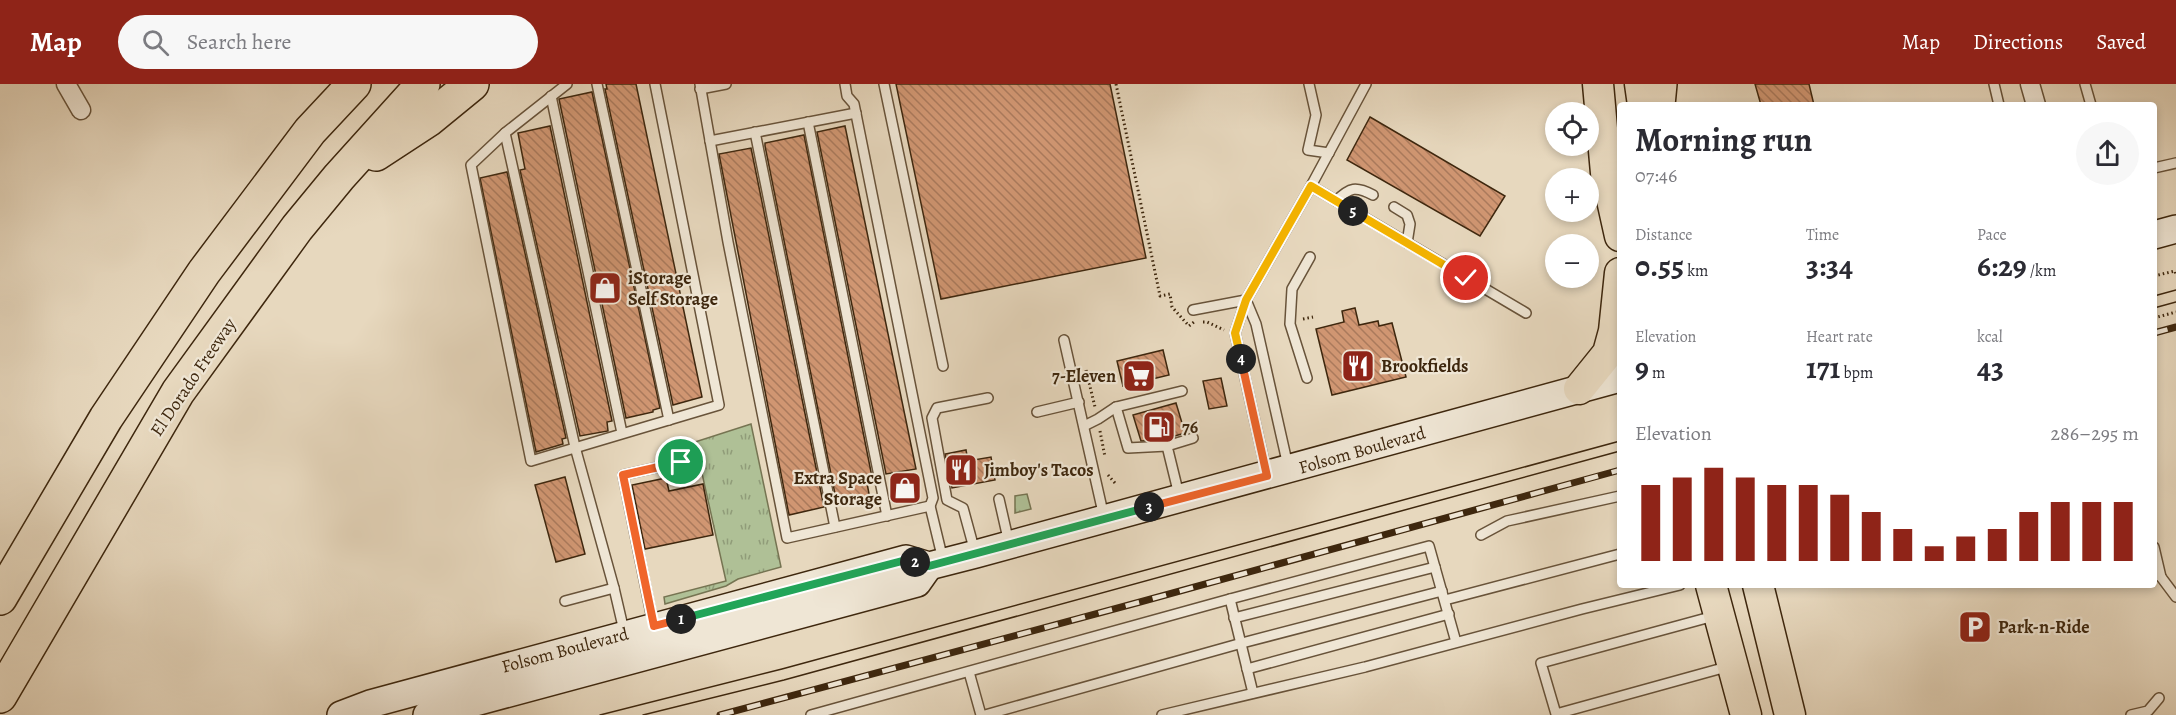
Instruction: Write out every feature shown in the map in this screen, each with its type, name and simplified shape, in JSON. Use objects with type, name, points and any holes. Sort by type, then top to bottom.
[{"type":"highway","points":[[0,598],[106,418],[204,272],[310,131],[354,84]]},
{"type":"highway","name":"El Dorado Freeway","points":[[0,696],[178,392],[297,228],[339,177],[423,84]]},
{"type":"highway","points":[[339,177],[428,120],[472,84]]},
{"type":"highway","points":[[1658,102],[1660,84]]},
{"type":"main road","points":[[1598,84],[1606,173],[1617,222]]},
{"type":"main road","points":[[1640,84],[1643,102]]},
{"type":"main road","points":[[2157,234],[2176,229]]},
{"type":"main road","points":[[1579,389],[1608,353],[1614,331],[1617,302]]},
{"type":"main road","name":"Folsom Boulevard","points":[[654,626],[906,560],[936,564],[976,554],[1617,379]]},
{"type":"main road","name":"Folsom Boulevard","points":[[427,715],[917,583],[936,564]]},
{"type":"main road","points":[[1712,588],[1746,715]]},
{"type":"main road","points":[[1759,588],[1790,715]]},
{"type":"main road","points":[[564,677],[582,659],[621,642],[646,640],[654,626]]},
{"type":"main road","name":"Folsom Boulevard","points":[[341,715],[370,704],[621,642]]},
{"type":"street","points":[[66,84],[81,110]]},
{"type":"street","points":[[2031,84],[2035,102]]},
{"type":"lane","points":[[567,84],[505,133],[471,165],[531,461],[719,405],[655,84]]},
{"type":"lane","points":[[597,84],[669,420]]},
{"type":"lane","points":[[726,84],[700,86],[788,538],[930,506]]},
{"type":"lane","points":[[845,84],[847,96],[854,104],[856,113],[933,498],[930,506],[936,564]]},
{"type":"lane","points":[[884,84],[943,366]]},
{"type":"lane","points":[[1309,84],[1316,115],[1308,150],[1329,153]]},
{"type":"lane","points":[[1278,473],[1235,333],[1246,300],[1366,84]]},
{"type":"lane","points":[[1994,84],[1998,102]]},
{"type":"lane","points":[[2085,84],[2090,102]]},
{"type":"lane","points":[[551,96],[622,433]]},
{"type":"lane","points":[[710,141],[856,113]]},
{"type":"lane","points":[[808,122],[887,516]]},
{"type":"lane","points":[[755,132],[835,527]]},
{"type":"lane","points":[[505,133],[575,447],[614,588],[621,642]]},
{"type":"lane","points":[[2157,167],[2176,163]]},
{"type":"lane","points":[[1311,186],[1526,313]]},
{"type":"lane","points":[[1336,201],[1351,189],[1360,188],[1373,195]]},
{"type":"lane","points":[[1394,207],[1407,216],[1410,224],[1407,243]]},
{"type":"lane","points":[[1307,378],[1290,324],[1292,289],[1310,257]]},
{"type":"lane","points":[[1193,310],[1246,300]]},
{"type":"lane","points":[[1246,300],[1256,324],[1278,473]]},
{"type":"lane","points":[[1064,340],[1105,520]]},
{"type":"lane","points":[[1084,426],[1116,407],[1182,391]]},
{"type":"lane","points":[[976,554],[963,508],[947,500],[933,413],[937,408],[988,398]]},
{"type":"lane","points":[[1037,412],[1079,402]]},
{"type":"lane","points":[[1116,407],[1128,448],[1167,446],[1193,438]]},
{"type":"lane","points":[[1167,446],[1180,499]]},
{"type":"lane","points":[[654,626],[623,475],[681,462]]},
{"type":"lane","points":[[1481,535],[1507,521],[1617,497]]},
{"type":"lane","points":[[999,499],[1010,545]]},
{"type":"lane","points":[[811,715],[1429,546],[1456,642]]},
{"type":"lane","points":[[969,672],[983,715],[1242,643],[1617,555]]},
{"type":"lane","points":[[1234,618],[1435,567]]},
{"type":"lane","points":[[2157,573],[2176,597]]},
{"type":"lane","points":[[564,602],[614,588]]},
{"type":"lane","points":[[1162,715],[1456,642],[1640,590],[1656,588]]},
{"type":"lane","points":[[1230,599],[1253,693]]},
{"type":"lane","points":[[1247,669],[1449,614]]},
{"type":"lane","points":[[1719,615],[1541,663],[1556,714],[1733,666]]},
{"type":"lane","points":[[2131,715],[2148,711],[2159,698]]},
{"type":"path","points":[[1116,84],[1160,296],[1170,294],[1172,307],[1189,326],[1193,322],[1207,322],[1223,328],[1226,340]]},
{"type":"path","points":[[2157,275],[2175,271],[2176,275]]},
{"type":"path","points":[[2157,317],[2176,312]]},
{"type":"green space","points":[[751,424],[781,567],[665,604],[664,597],[726,581],[695,442]]},
{"type":"green space","points":[[1027,494],[1031,509],[1015,513],[1015,496]]},
{"type":"building","points":[[606,84],[636,84],[702,397],[673,405],[605,89],[607,89]]},
{"type":"building","points":[[896,84],[1110,84],[1146,258],[941,299]]},
{"type":"building","points":[[1755,84],[1809,84],[1813,102],[1760,102]]},
{"type":"building","points":[[592,92],[660,408],[653,412],[626,418],[559,99]]},
{"type":"building","points":[[1370,117],[1505,196],[1480,236],[1347,160]]},
{"type":"building","points":[[550,126],[612,421],[607,422],[608,431],[580,436],[520,170],[525,169],[518,133]]},
{"type":"building","points":[[845,126],[916,469],[886,474],[817,132]]},
{"type":"building","points":[[804,135],[872,477],[866,478],[870,499],[840,505],[837,504],[765,146],[765,143]]},
{"type":"building","points":[[751,148],[824,507],[789,515],[719,154]]},
{"type":"building","points":[[507,172],[566,438],[562,439],[563,444],[536,452],[480,178]]},
{"type":"building","points":[[1355,308],[1359,325],[1378,321],[1379,326],[1392,323],[1406,377],[1332,395],[1316,329],[1344,322],[1342,311]]},
{"type":"building","points":[[1163,350],[1169,375],[1123,386],[1117,361]]},
{"type":"building","points":[[1221,378],[1227,406],[1209,409],[1203,381]]},
{"type":"building","points":[[1176,403],[1185,433],[1161,440],[1141,441],[1133,415]]},
{"type":"building","points":[[966,450],[968,461],[991,457],[995,480],[952,488],[945,454]]},
{"type":"building","points":[[565,477],[585,554],[556,562],[535,485]]},
{"type":"building","points":[[666,478],[669,491],[703,484],[713,535],[645,549],[632,485]]},
{"type":"tram line","points":[[2157,295],[2176,290]]},
{"type":"tram line","points":[[2157,307],[2176,302]]},
{"type":"tram line","points":[[600,715],[782,669],[1617,442]]},
{"type":"tram line","points":[[643,715],[784,680],[1617,452]]},
{"type":"railway","points":[[2157,332],[2176,327]]},
{"type":"railway","points":[[720,715],[1617,471]]},
{"type":"place","name":"iStorage Self Storage","points":[[605,288]]},
{"type":"place","name":"Brookfields","points":[[1358,366]]},
{"type":"place","name":"7-Eleven","points":[[1139,376]]},
{"type":"place","name":"76","points":[[1159,427]]},
{"type":"place","name":"Jimboy's Tacos","points":[[961,470]]},
{"type":"place","name":"Extra Space Storage","points":[[905,488]]},
{"type":"place","name":"Park-n-Ride","points":[[1975,627]]},
{"type":"route","points":[[681,462],[623,475],[654,626],[906,560],[929,566],[943,563],[1267,476],[1235,333],[1246,300],[1311,186],[1466,278]]}]
